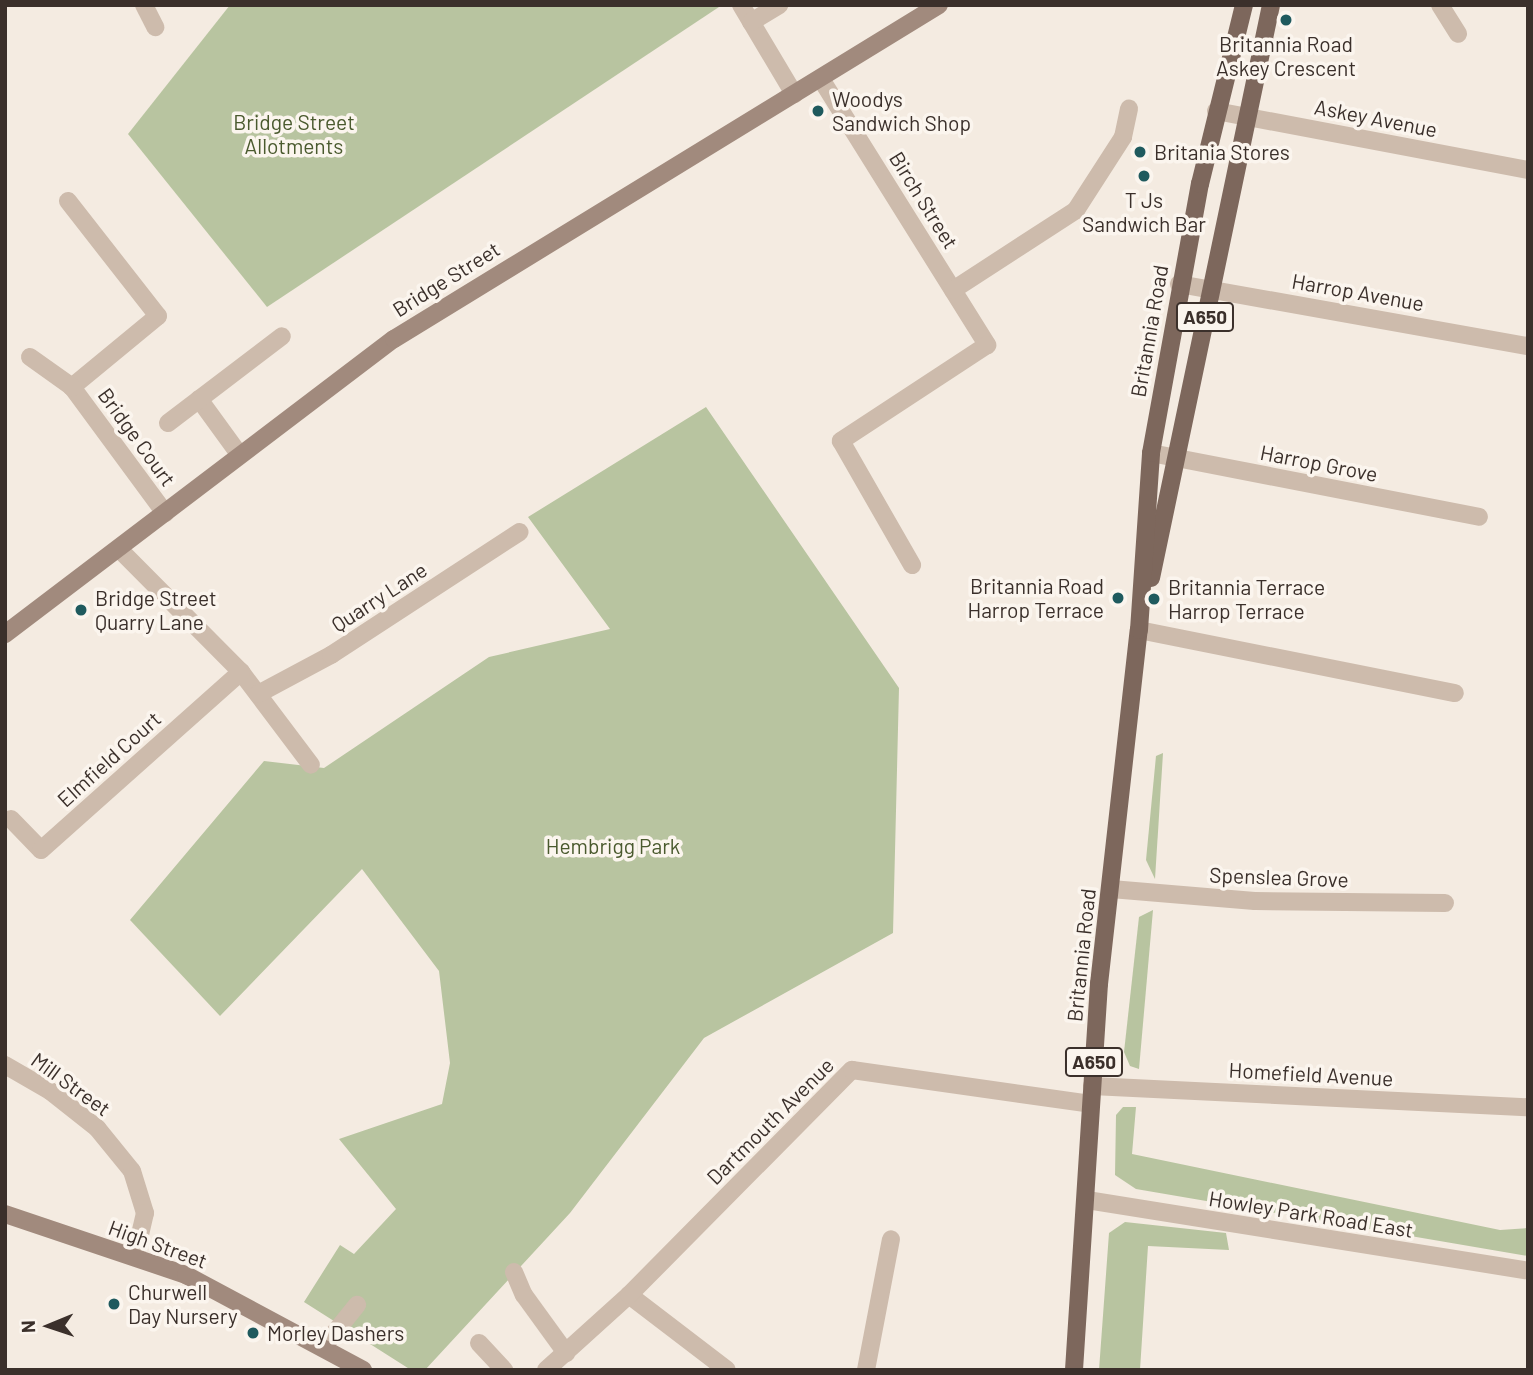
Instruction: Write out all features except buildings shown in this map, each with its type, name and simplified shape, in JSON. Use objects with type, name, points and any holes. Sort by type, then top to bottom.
[{"type":"main road","name":"Bridge Street","points":[[5,634],[394,339],[939,5]]},
{"type":"main road","name":"Britannia Road","points":[[1074,1370],[1087,1200],[1092,1086],[1139,630],[1151,453],[1179,284],[1216,111],[1244,5]]},
{"type":"main road","name":"Britannia Road","points":[[1139,630],[1179,459],[1210,289],[1271,5]]},
{"type":"main road","name":"High Street","points":[[5,1214],[186,1275],[324,1346],[363,1370]]},
{"type":"street","points":[[144,5],[155,27]]},
{"type":"street","points":[[741,5],[794,94]]},
{"type":"street","points":[[751,22],[779,5]]},
{"type":"street","points":[[1440,5],[1458,34]]},
{"type":"street","name":"Birch Street","points":[[821,79],[987,345],[841,441],[912,565]]},
{"type":"street","points":[[953,290],[1076,210],[1123,136],[1129,109]]},
{"type":"street","name":"Askey Avenue","points":[[1216,111],[1528,170]]},
{"type":"street","name":"Bridge Court","points":[[68,201],[158,316],[72,387]]},
{"type":"street","name":"Harrop Avenue","points":[[1179,284],[1528,346]]},
{"type":"street","points":[[168,423],[282,337]]},
{"type":"street","name":"Bridge Court","points":[[30,357],[72,387],[165,513]]},
{"type":"street","points":[[199,399],[239,454]]},
{"type":"street","name":"Harrop Grove","points":[[1151,453],[1479,517]]},
{"type":"street","name":"Quarry Lane","points":[[258,694],[331,655],[520,532]]},
{"type":"street","points":[[119,549],[240,672],[311,765]]},
{"type":"street","points":[[1139,630],[1455,693]]},
{"type":"street","name":"Elmfield Court","points":[[11,819],[41,850],[240,672]]},
{"type":"street","name":"Spenslea Grove","points":[[1111,889],[1255,901],[1445,903]]},
{"type":"street","name":"Mill Street","points":[[5,1065],[97,1128],[132,1171],[145,1213],[135,1256]]},
{"type":"street","name":"Dartmouth Avenue","points":[[546,1370],[629,1295],[852,1070],[1091,1104]]},
{"type":"street","name":"Homefield Avenue","points":[[1092,1086],[1528,1107]]},
{"type":"street","name":"Howley Park Road East","points":[[1087,1200],[1528,1271]]},
{"type":"street","points":[[866,1370],[891,1240]]},
{"type":"street","points":[[514,1272],[524,1295],[566,1353]]},
{"type":"street","points":[[629,1295],[727,1370]]},
{"type":"street","points":[[324,1346],[358,1305]]},
{"type":"street","points":[[479,1343],[504,1370]]},
{"type":"green space","name":"Bridge Street Allotments","points":[[230,5],[722,5],[267,307],[128,134]]},
{"type":"green space","name":"Hembrigg Park","points":[[706,407],[899,688],[893,933],[704,1038],[570,1213],[425,1370],[411,1370],[304,1302],[340,1245],[354,1254],[396,1209],[339,1139],[442,1104],[450,1063],[439,971],[362,869],[220,1016],[130,920],[264,761],[324,768],[489,657],[610,629],[528,517]]},
{"type":"green space","points":[[1163,753],[1155,879],[1146,860],[1156,756]]},
{"type":"green space","points":[[1153,910],[1139,1069],[1130,1066],[1124,1052],[1139,917]]},
{"type":"green space","points":[[1123,1107],[1136,1107],[1132,1154],[1500,1230],[1528,1228],[1528,1256],[1136,1189],[1115,1175],[1116,1115]]},
{"type":"green space","points":[[1125,1222],[1226,1233],[1229,1250],[1148,1246],[1140,1370],[1099,1370],[1109,1233]]},
{"type":"place","name":"Britannia Road Askey Crescent","points":[[1286,20]]},
{"type":"place","name":"Woodys Sandwich Shop","points":[[818,111]]},
{"type":"place","name":"Britania Stores","points":[[1140,152]]},
{"type":"place","name":"T Js Sandwich Bar","points":[[1144,176]]},
{"type":"place","name":"Britannia Road Harrop Terrace","points":[[1118,598]]},
{"type":"place","name":"Britannia Terrace Harrop Terrace","points":[[1154,599]]},
{"type":"place","name":"Bridge Street Quarry Lane","points":[[81,610]]},
{"type":"place","name":"Churwell Day Nursery","points":[[114,1304]]},
{"type":"place","name":"Morley Dashers","points":[[253,1333]]}]
